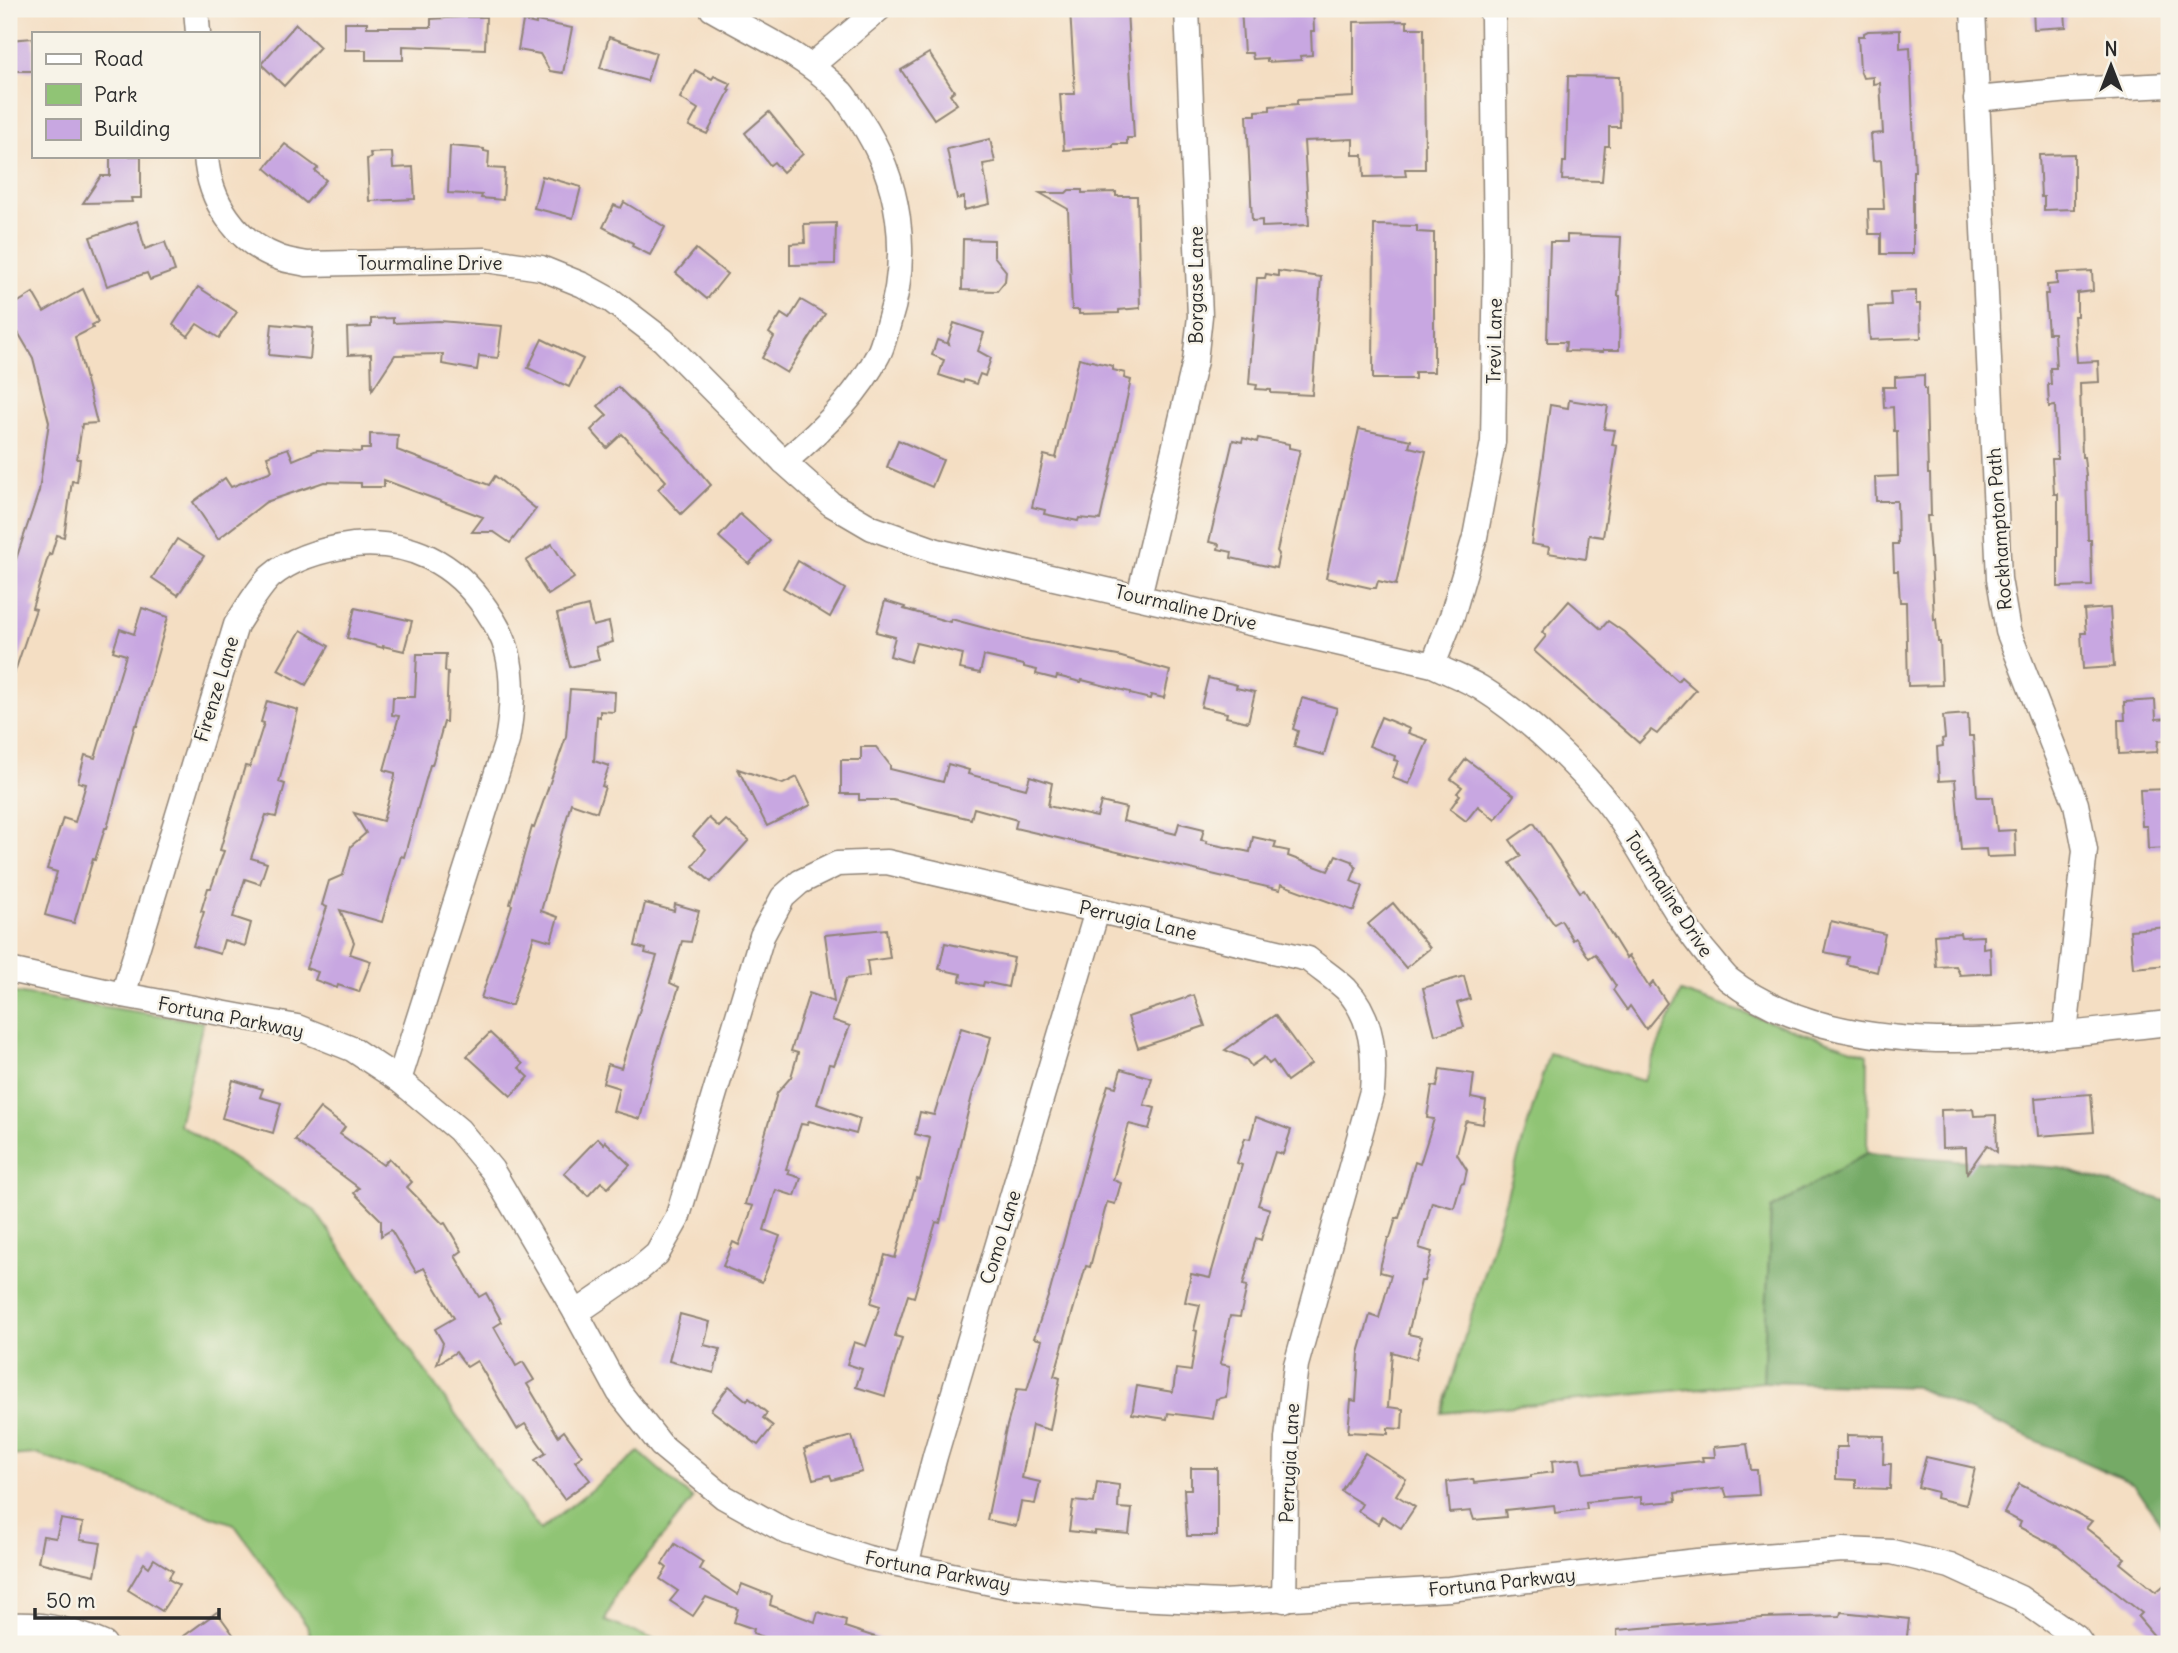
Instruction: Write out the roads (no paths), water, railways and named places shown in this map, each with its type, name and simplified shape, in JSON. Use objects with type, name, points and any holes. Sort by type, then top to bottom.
[{"type":"street","points":[[196,9],[198,32]]},
{"type":"street","points":[[712,9],[811,66],[842,93],[875,141],[896,198],[902,240],[896,301],[879,355],[851,396],[805,445],[784,462]]},
{"type":"street","points":[[811,66],[879,9]]},
{"type":"street","name":"Borgase Lane","points":[[1139,596],[1195,361],[1200,316],[1187,9]]},
{"type":"street","name":"Trevi Lane","points":[[1433,665],[1452,616],[1475,537],[1493,442],[1496,254],[1491,9]]},
{"type":"street","name":"Rockhampton Path","points":[[1973,9],[1998,579],[2008,631],[2076,804],[2085,850],[2065,1034]]},
{"type":"street","points":[[1976,99],[2070,90],[2169,85]]},
{"type":"street","name":"Tourmaline Drive","points":[[206,158],[210,185],[218,204],[245,239],[279,258],[307,264],[486,260],[541,268],[583,285],[612,301],[663,340],[784,462],[831,504],[872,528],[937,551],[1433,665],[1479,687],[1502,702],[1574,764],[1618,816],[1695,941],[1727,978],[1770,1005],[1812,1022],[1867,1035],[1971,1040],[2169,1023]]},
{"type":"street","name":"Firenze Lane","points":[[123,995],[236,625],[270,578],[297,560],[332,548],[371,544],[403,548],[440,562],[457,574],[480,600],[500,630],[508,653],[513,705],[507,741],[399,1080]]},
{"type":"street","name":"Perrugia Lane","points":[[576,1313],[657,1254],[677,1219],[762,936],[783,897],[800,882],[837,864],[887,862],[1308,959],[1347,990],[1365,1018],[1374,1055],[1372,1091],[1296,1365],[1287,1439],[1284,1600]]},
{"type":"street","name":"Como Lane","points":[[906,1565],[939,1443],[1097,911]]},
{"type":"street","name":"Fortuna Parkway","points":[[9,970],[123,995],[297,1027],[352,1049],[399,1080],[459,1130],[492,1170],[619,1392],[661,1446],[724,1497],[787,1532],[868,1558],[1006,1586],[1113,1597],[1222,1602],[1449,1589],[1697,1561],[1843,1550],[1892,1552],[1950,1566],[2020,1598],[2076,1637],[2081,1644]]},
{"type":"street","points":[[9,1625],[26,1624],[76,1632],[104,1644]]}]
